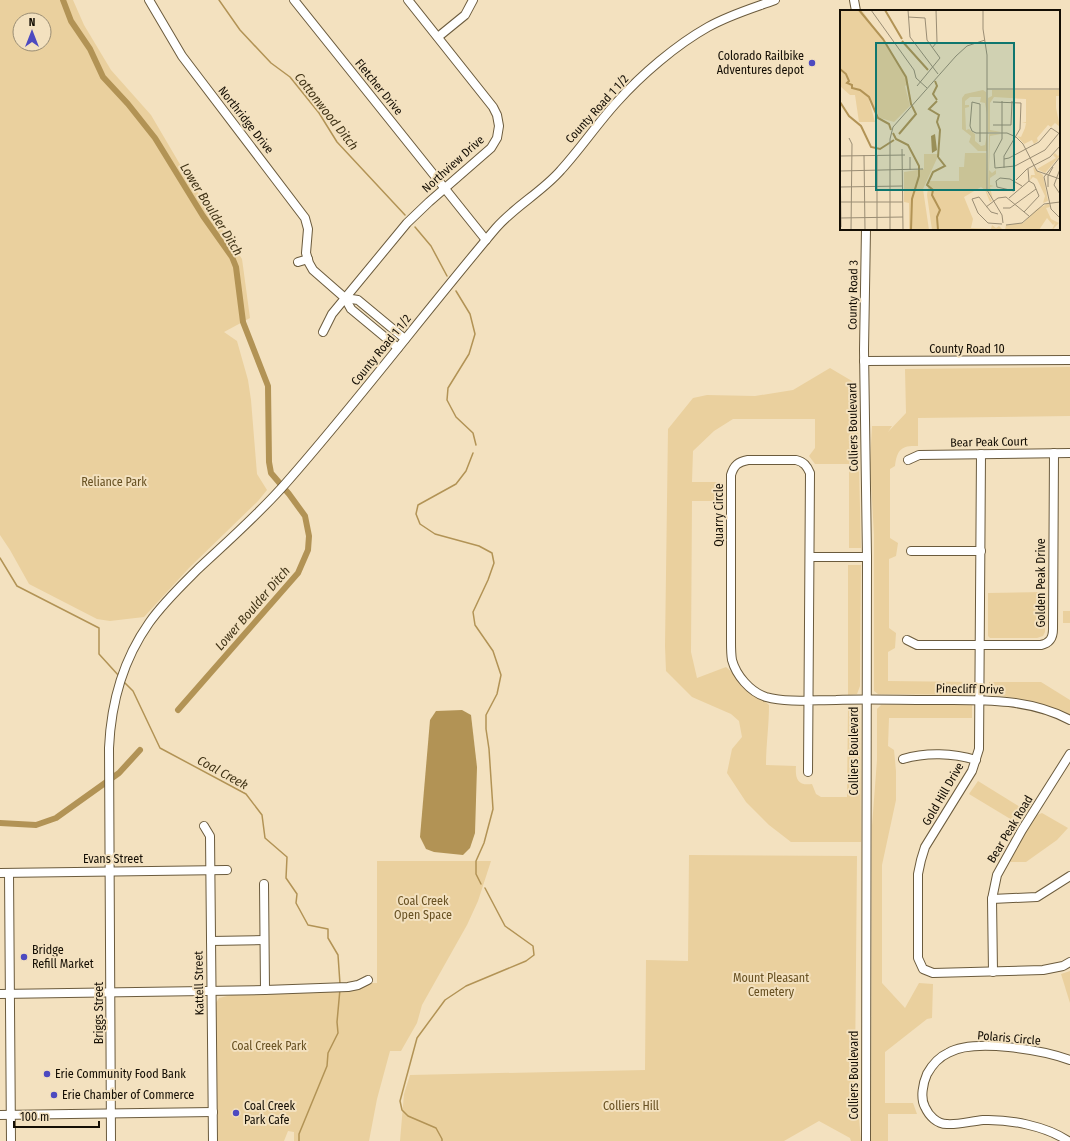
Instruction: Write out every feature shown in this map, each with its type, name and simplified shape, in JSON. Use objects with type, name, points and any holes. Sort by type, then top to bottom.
[{"type":"street","name":"Northridge Drive","points":[[149,0],[182,56],[305,218],[308,229],[306,248],[308,259]]},
{"type":"street","name":"Fletcher Drive","points":[[294,0],[486,240]]},
{"type":"street","name":"Northview Drive","points":[[323,332],[332,314],[407,223],[444,188],[491,148],[497,138],[499,126],[497,114],[493,107],[408,0]]},
{"type":"street","points":[[438,37],[465,15],[473,0]]},
{"type":"street","name":"County Road 1 1/2","points":[[109,789],[110,732],[118,688],[132,652],[149,623],[169,598],[285,484],[498,226],[557,174],[619,99],[665,57],[708,27],[775,0]]},
{"type":"street","points":[[854,0],[856,10]]},
{"type":"street","name":"County Road 3","points":[[864,361],[866,230]]},
{"type":"street","points":[[298,262],[308,259],[315,272],[345,298],[351,309],[398,348]]},
{"type":"street","points":[[345,298],[358,300],[405,340]]},
{"type":"street","name":"County Road 10","points":[[864,361],[1070,360]]},
{"type":"street","name":"Colliers Boulevard","points":[[864,361],[867,557],[866,1141]]},
{"type":"street","name":"Golden Peak Drive","points":[[980,646],[1041,645],[1048,642],[1052,636],[1054,453]]},
{"type":"street","name":"Bear Peak Court","points":[[908,460],[919,455],[1070,453]]},
{"type":"street","name":"Gold Hill Drive","points":[[981,454],[979,749],[972,771],[925,847],[921,860],[918,874],[918,958],[922,969],[933,973],[1043,970],[1062,966],[1070,962]]},
{"type":"street","name":"Quarry Circle","points":[[808,700],[810,473],[808,467],[803,462],[796,460],[741,461],[734,466],[731,482],[731,642],[732,660],[736,670],[748,686],[765,696],[782,700],[808,700],[867,700]]},
{"type":"street","points":[[911,551],[981,551]]},
{"type":"street","points":[[810,557],[867,557]]},
{"type":"street","points":[[907,640],[917,645],[980,646]]},
{"type":"street","points":[[808,700],[808,772]]},
{"type":"street","name":"Pinecliff Drive","points":[[867,700],[993,700],[1018,703],[1048,711],[1070,720]]},
{"type":"street","name":"Bear Peak Road","points":[[993,972],[992,899],[997,875],[1022,830],[1070,754]]},
{"type":"street","points":[[903,759],[915,755],[955,755],[976,760]]},
{"type":"street","name":"Briggs Street","points":[[109,789],[111,1141]]},
{"type":"street","name":"Kattell Street","points":[[204,826],[210,836],[213,1141]]},
{"type":"street","name":"Evans Street","points":[[0,873],[227,870]]},
{"type":"street","points":[[9,873],[11,1141]]},
{"type":"street","points":[[992,899],[1037,897],[1070,876]]},
{"type":"street","points":[[264,884],[265,990]]},
{"type":"street","points":[[211,941],[264,940]]},
{"type":"street","points":[[0,994],[265,990],[348,987],[358,985],[368,980]]},
{"type":"street","name":"Polaris Circle","points":[[1068,1141],[1056,1134],[1018,1123],[984,1120],[947,1124],[938,1122],[929,1115],[924,1105],[923,1094],[924,1085],[930,1069],[942,1057],[957,1049],[984,1046],[1024,1049],[1046,1053],[1070,1060]]},
{"type":"street","points":[[0,1115],[213,1112]]},
{"type":"green space","name":"Reliance Park","points":[[0,0],[73,0],[84,25],[111,70],[151,115],[188,178],[242,259],[250,318],[224,332],[237,341],[248,380],[257,474],[267,490],[258,501],[189,568],[144,617],[110,621],[97,619],[29,584],[0,535]]},
{"type":"green space","points":[[1070,367],[1070,416],[918,418],[918,446],[908,446],[901,450],[897,456],[895,466],[890,469],[890,538],[898,543],[896,556],[889,559],[889,628],[896,633],[895,648],[888,652],[888,681],[972,682],[972,695],[878,694],[874,691],[874,535],[870,464],[872,426],[892,426],[888,432],[906,413],[905,369]]},
{"type":"green space","points":[[830,368],[857,384],[861,548],[849,548],[849,464],[815,464],[809,456],[815,448],[815,419],[733,419],[714,431],[693,451],[692,482],[723,482],[723,501],[692,501],[691,652],[697,678],[726,667],[769,705],[766,765],[796,766],[798,781],[803,784],[812,784],[816,794],[821,797],[847,797],[848,708],[860,710],[861,842],[791,842],[769,825],[746,802],[727,773],[732,749],[742,737],[739,721],[731,714],[692,697],[666,671],[665,646],[668,429],[693,398],[707,395],[755,396],[793,390]]},
{"type":"green space","points":[[848,565],[861,565],[860,686],[857,694],[848,695]]},
{"type":"green space","points":[[1045,592],[1045,632],[1043,636],[1037,638],[990,638],[988,636],[988,593]]},
{"type":"green space","points":[[1063,611],[1070,611],[1070,623],[1063,623]]},
{"type":"green space","points":[[989,682],[1041,682],[1070,700],[1070,715],[1031,701],[989,695]]},
{"type":"green space","points":[[881,705],[972,705],[972,718],[889,718],[888,746],[894,750],[896,800],[882,865],[882,983],[905,1008],[919,983],[933,984],[932,1018],[927,1019],[885,1052],[885,1103],[913,1103],[917,1114],[888,1114],[888,1141],[871,1141],[872,826],[877,760],[877,709]]},
{"type":"green space","points":[[978,781],[1025,810],[1017,823],[969,794]]},
{"type":"green space","points":[[1042,813],[1068,828],[1057,840],[1026,862],[1008,861],[1037,815]]},
{"type":"green space","points":[[689,855],[857,856],[855,1072],[861,1141],[851,1141],[850,1138],[819,1121],[784,1141],[400,1141],[404,1094],[410,1075],[645,1070],[646,960],[688,961]]},
{"type":"green space","name":"Coal Creek Open Space","points":[[377,861],[491,861],[478,901],[467,925],[422,1005],[417,1023],[401,1051],[390,1051],[377,1099],[369,1141],[294,1141],[294,1132],[288,1131],[284,1141],[218,1141],[216,1003],[219,998],[235,994],[349,991],[349,983],[377,983]]},
{"type":"green space","points":[[1070,971],[1070,1003],[1061,974]]},
{"type":"shaded area","points":[[462,710],[471,715],[477,767],[475,833],[470,848],[463,855],[434,852],[426,849],[420,837],[430,720],[436,711]]},
{"type":"waterway","name":"Lower Boulder Ditch","points":[[63,0],[71,21],[90,49],[103,77],[128,104],[155,138],[203,216],[232,257],[236,267],[243,322],[268,386],[269,462],[271,473],[305,516],[309,536],[308,550],[298,573],[178,710]]},
{"type":"waterway","name":"Cottonwood Ditch","points":[[219,0],[240,30],[271,63],[290,77],[319,113],[337,142],[405,215]]},
{"type":"waterway","name":"Cottonwood Ditch","points":[[415,227],[431,246],[447,276]]},
{"type":"waterway","name":"Cottonwood Ditch","points":[[456,291],[470,314],[475,334],[469,354],[448,388],[447,400],[456,417],[473,433],[476,445]]},
{"type":"waterway","name":"Cottonwood Ditch","points":[[473,453],[466,471],[456,484],[418,505],[416,514],[420,524],[435,534],[479,546],[492,553],[494,563],[473,612],[475,625],[493,651],[501,675],[497,694],[486,715],[493,809],[484,843],[476,861],[476,874],[481,884]]},
{"type":"waterway","name":"Coal Creek","points":[[0,558],[17,586],[99,628],[99,654],[119,676]]},
{"type":"waterway","name":"Coal Creek","points":[[124,682],[133,691],[160,748],[246,794],[262,815],[265,838],[287,857],[286,878],[297,894],[296,903],[308,925],[328,929],[328,938],[338,955],[340,984]]},
{"type":"waterway","name":"Lower Boulder Ditch","points":[[0,823],[36,825],[56,818],[119,773],[140,750]]},
{"type":"waterway","name":"Cottonwood Ditch","points":[[442,1141],[436,1128],[408,1116],[402,1110],[400,1101],[417,1038],[445,1000],[466,986],[526,961],[534,955],[533,946],[505,926],[485,888]]},
{"type":"waterway","name":"Coal Creek","points":[[299,1141],[299,1134],[327,1066],[328,1053],[338,1033],[337,1022],[340,989]]},
{"type":"place","name":"Colorado Railbike Adventures depot","points":[[812,63]]},
{"type":"place","name":"Bridge Refill Market","points":[[24,957]]},
{"type":"place","name":"Erie Community Food Bank","points":[[47,1074]]},
{"type":"place","name":"Erie Chamber of Commerce","points":[[54,1095]]},
{"type":"place","name":"Coal Creek Park Cafe","points":[[236,1113]]},
{"type":"park label","name":"Mount Pleasant Cemetery","points":[[771,985]]},
{"type":"park label","name":"Coal Creek Park","points":[[269,1046]]},
{"type":"park label","name":"Colliers Hill","points":[[631,1106]]}]
